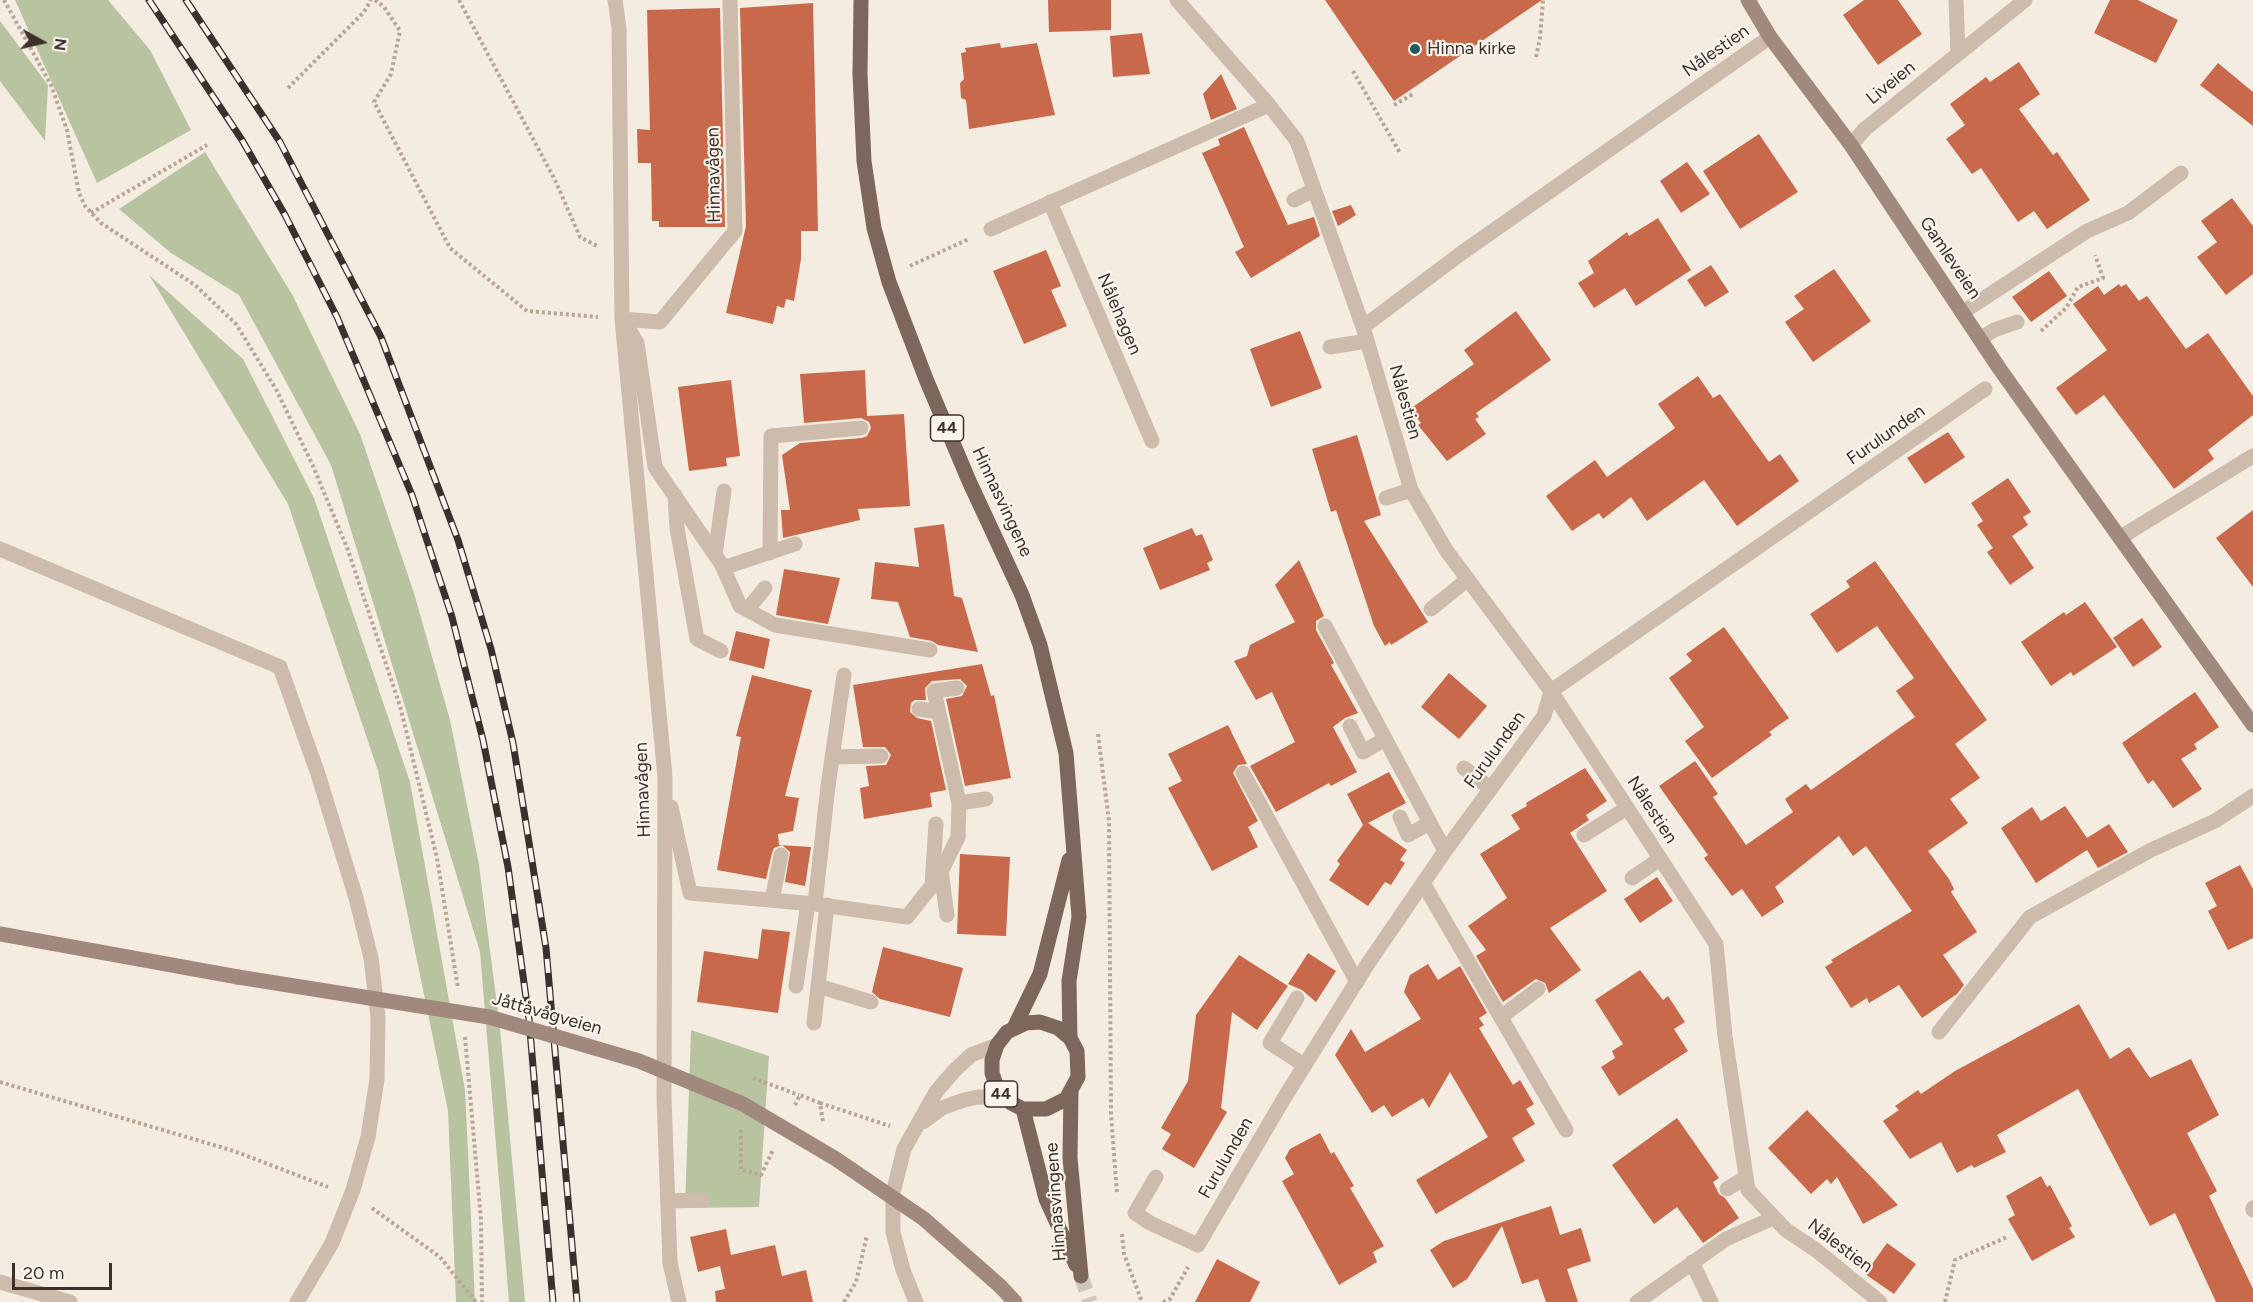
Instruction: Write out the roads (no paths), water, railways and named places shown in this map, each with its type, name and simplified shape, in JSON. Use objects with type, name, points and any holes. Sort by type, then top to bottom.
[{"type":"main road","name":"Hinnasvingene","points":[[861,0],[860,74],[864,161],[874,228],[888,275],[926,379],[969,481],[1022,595],[1040,645],[1066,753],[1079,917],[1070,981],[1070,1038]]},
{"type":"main road","name":"Hinnasvingene","points":[[1014,1028],[1040,974],[1072,848]]},
{"type":"main road","points":[[1014,1028],[1026,1023],[1040,1022],[1058,1028],[1070,1038]]},
{"type":"main road","name":"44","points":[[1014,1028],[997,1045],[992,1060],[992,1073],[998,1090],[1004,1098],[1023,1109],[1046,1109],[1066,1099],[1071,1092],[1078,1077],[1079,1064],[1077,1052],[1070,1038]]},
{"type":"main road","name":"Hinnasvingene","points":[[1023,1109],[1046,1198],[1081,1276],[1070,1158],[1071,1092]]},
{"type":"street","name":"Hinnavågen","points":[[615,0],[619,28],[622,319],[665,777],[664,1098],[670,1263],[679,1302]]},
{"type":"street","name":"Hinnavågen","points":[[622,319],[660,322],[735,231],[730,0]]},
{"type":"street","name":"Nålestien","points":[[1177,0],[1269,105],[1297,141],[1365,334],[1411,490],[1446,550],[1551,691],[1716,944],[1725,1036],[1748,1190],[1786,1230],[1816,1250],[1880,1302]]},
{"type":"street","name":"Gamleveien","points":[[1748,0],[1770,37],[1851,145],[1980,339],[2253,724]]},
{"type":"street","points":[[1956,0],[1958,54]]},
{"type":"street","name":"Liveien","points":[[1851,145],[1865,129],[2025,0]]},
{"type":"street","name":"Nålestien","points":[[1365,334],[1462,252],[1770,37]]},
{"type":"street","points":[[991,229],[1269,105]]},
{"type":"street","points":[[1963,312],[2086,231],[2128,213],[2181,173]]},
{"type":"street","points":[[1294,200],[1314,190]]},
{"type":"street","name":"Nålehagen","points":[[1050,202],[1152,441]]},
{"type":"street","points":[[622,319],[637,344],[655,467],[720,563],[740,606],[775,626],[930,650]]},
{"type":"street","points":[[1980,339],[1994,330],[2017,322]]},
{"type":"street","points":[[1330,347],[1365,334]]},
{"type":"street","name":"Furulunden","points":[[1156,1178],[1135,1213],[1150,1224],[1198,1245],[1304,1065],[1356,982],[1445,851],[1544,716],[1551,691],[1985,389]]},
{"type":"street","points":[[770,553],[771,436],[861,428]]},
{"type":"street","points":[[2121,537],[2253,456]]},
{"type":"street","points":[[1386,498],[1411,490]]},
{"type":"street","points":[[720,563],[724,491]]},
{"type":"street","points":[[675,495],[677,528],[697,639],[720,651]]},
{"type":"street","points":[[720,563],[770,553],[795,544]]},
{"type":"street","points":[[0,549],[280,667],[357,897],[371,958],[378,1017],[377,1079],[368,1137],[351,1197],[332,1243],[297,1302]]},
{"type":"street","points":[[1431,609],[1468,579]]},
{"type":"street","points":[[747,610],[765,588]]},
{"type":"street","points":[[1325,626],[1445,851]]},
{"type":"street","points":[[814,1023],[818,986],[817,904],[828,786],[844,675]]},
{"type":"street","points":[[665,777],[690,893],[817,904],[907,917],[941,872],[958,837],[958,803],[934,691],[957,688]]},
{"type":"street","points":[[919,709],[938,712]]},
{"type":"street","points":[[1350,726],[1363,752],[1385,738]]},
{"type":"street","points":[[832,757],[881,756]]},
{"type":"street","points":[[1464,768],[1491,789]]},
{"type":"street","points":[[1242,773],[1356,982]]},
{"type":"street","points":[[1939,1032],[2030,917],[2151,850],[2215,821],[2253,796]]},
{"type":"street","points":[[958,803],[986,799]]},
{"type":"street","points":[[1584,835],[1627,808]]},
{"type":"street","points":[[1400,817],[1408,835],[1430,822]]},
{"type":"street","points":[[932,886],[936,824]]},
{"type":"street","points":[[772,900],[781,855]]},
{"type":"street","points":[[1632,878],[1660,859]]},
{"type":"street","points":[[941,872],[947,915]]},
{"type":"street","points":[[1423,883],[1566,1130]]},
{"type":"street","points":[[796,986],[817,904]]},
{"type":"street","name":"Jåttåvågveien","points":[[0,934],[238,977],[489,1017],[660,1070],[743,1104],[836,1159],[924,1219],[1015,1302]]},
{"type":"street","points":[[818,986],[871,1002]]},
{"type":"street","points":[[1501,1017],[1538,989]]},
{"type":"street","points":[[1297,998],[1270,1043],[1304,1065]]},
{"type":"street","points":[[916,1302],[896,1248],[892,1217],[893,1193],[904,1149],[936,1092],[954,1071],[971,1055],[997,1045]]},
{"type":"street","points":[[916,1129],[942,1108],[964,1100],[978,1097],[1004,1098]]},
{"type":"street","points":[[1727,1190],[1746,1178]]},
{"type":"street","points":[[669,1201],[702,1200]]},
{"type":"street","points":[[1637,1302],[1726,1239],[1773,1218]]},
{"type":"street","points":[[1692,1262],[1710,1302]]},
{"type":"street","points":[[0,1282],[70,1302]]},
{"type":"tunnel","points":[[1081,1276],[1090,1302]]},
{"type":"railway","points":[[149,0],[242,140],[285,215],[337,317],[412,495],[452,617],[483,740],[508,867],[529,1019],[553,1302]]},
{"type":"railway","points":[[186,0],[280,142],[381,337],[458,540],[491,649],[513,743],[546,948],[577,1302]]},
{"type":"place","name":"Hinna kirke","points":[[1415,49]]}]
